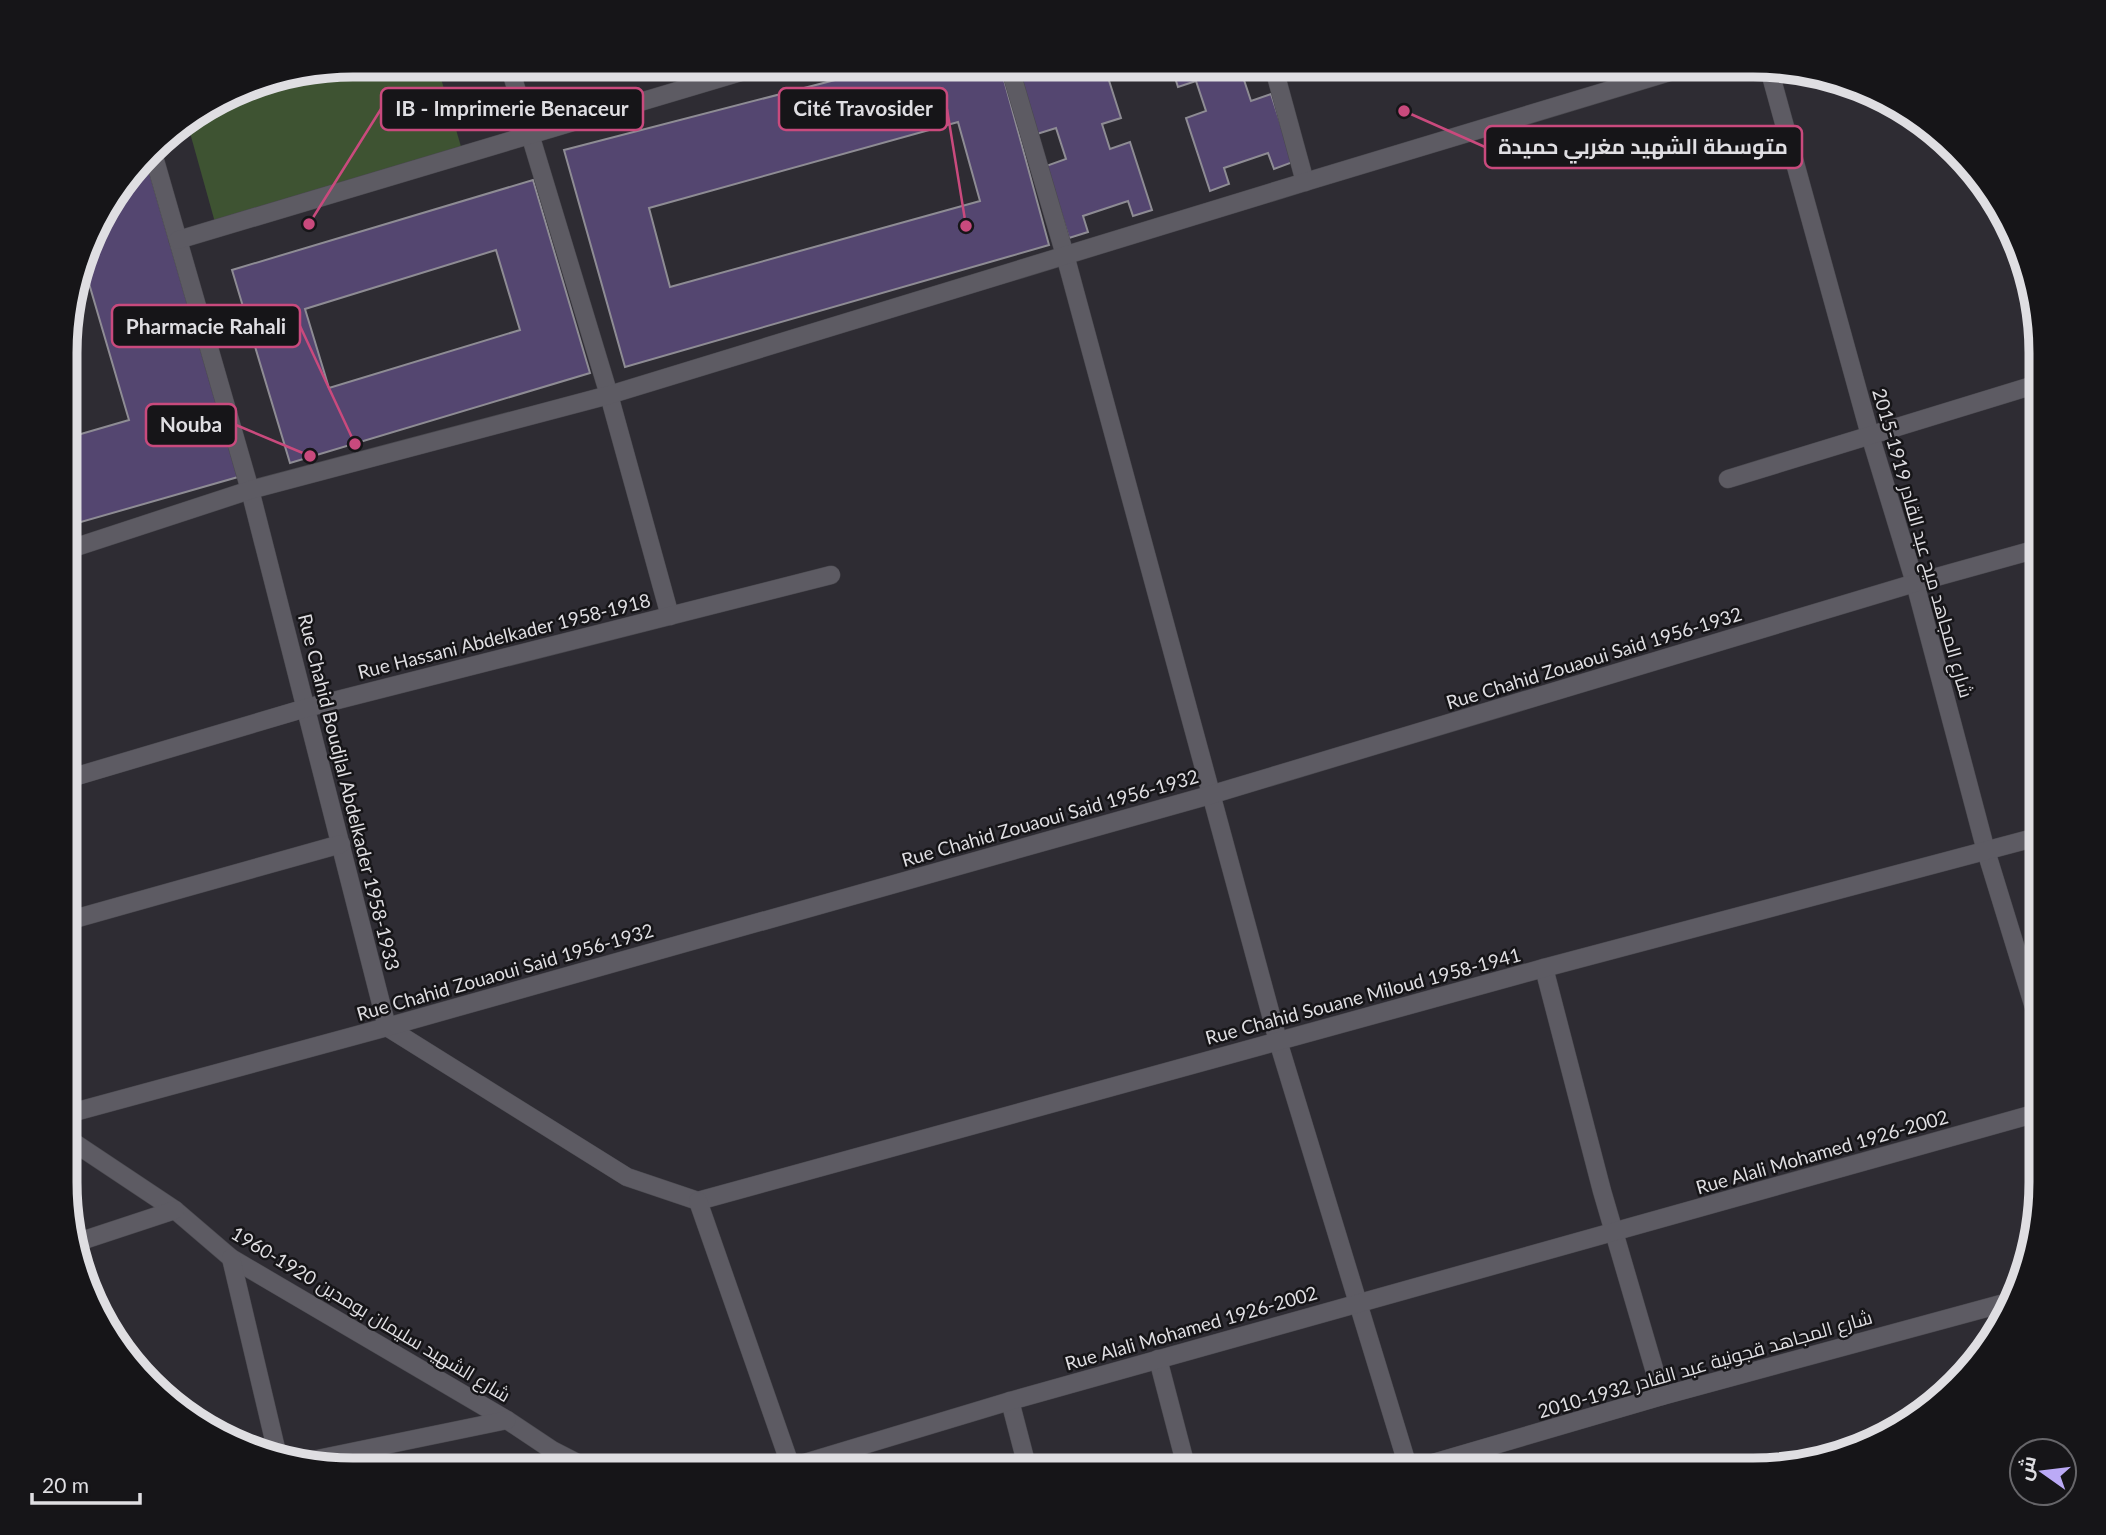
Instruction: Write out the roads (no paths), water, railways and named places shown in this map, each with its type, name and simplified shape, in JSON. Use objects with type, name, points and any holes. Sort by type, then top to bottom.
[{"type":"street","points":[[513,77],[609,396],[670,616]]},
{"type":"street","points":[[178,240],[724,77]]},
{"type":"street","points":[[1013,77],[1065,255],[1278,1041],[1405,1458]]},
{"type":"street","points":[[1276,77],[1305,181]]},
{"type":"street","points":[[77,547],[250,490],[609,396],[1305,181],[1653,77]]},
{"type":"street","name":"شارع المجاهد ميح عبد القادر 1919-2015","points":[[1772,78],[1870,435],[1915,583],[1986,851],[2029,991]]},
{"type":"street","name":"Rue Chahid Boudjlal Abdelkader 1958-1933","points":[[155,161],[250,490],[387,1027]]},
{"type":"street","points":[[1728,479],[2029,387]]},
{"type":"street","name":"Rue Chahid Zouaoui Said 1956-1932","points":[[77,1111],[387,1027],[1210,795],[1915,583],[2029,551]]},
{"type":"street","name":"Rue Hassani Abdelkader 1958-1918","points":[[77,776],[306,708],[831,575]]},
{"type":"street","name":"Rue Chahid Souane Miloud 1958-1941","points":[[698,1200],[1544,968],[2029,839]]},
{"type":"street","points":[[77,919],[341,844]]},
{"type":"street","points":[[1544,968],[1602,1191],[1661,1396]]},
{"type":"street","points":[[387,1027],[627,1177],[698,1200],[780,1458]]},
{"type":"street","name":"Rue Alali Mohamed 1926-2002","points":[[821,1458],[1158,1359],[2029,1115]]},
{"type":"street","name":"شارع الشهيد سليمان بومدين 1920-1960","points":[[77,1145],[175,1210],[230,1258],[568,1458]]},
{"type":"street","points":[[83,1240],[175,1210]]},
{"type":"street","points":[[230,1258],[276,1447]]},
{"type":"street","name":"شارع المجاهد قجونية عبد القادر 1932-2010","points":[[1450,1458],[1661,1396],[2001,1304]]},
{"type":"street","points":[[1158,1359],[1184,1458]]},
{"type":"street","points":[[1010,1401],[1025,1458]]},
{"type":"street","points":[[329,1457],[507,1420]]},
{"type":"place","name":"متوسطة الشهيد مغربي حميدة","points":[[1404,111]]},
{"type":"place","name":"IB - Imprimerie Benaceur","points":[[309,224]]},
{"type":"place","name":"Cité Travosider","points":[[966,226]]},
{"type":"place","name":"Pharmacie Rahali","points":[[355,444]]},
{"type":"place","name":"Nouba","points":[[310,456]]}]
